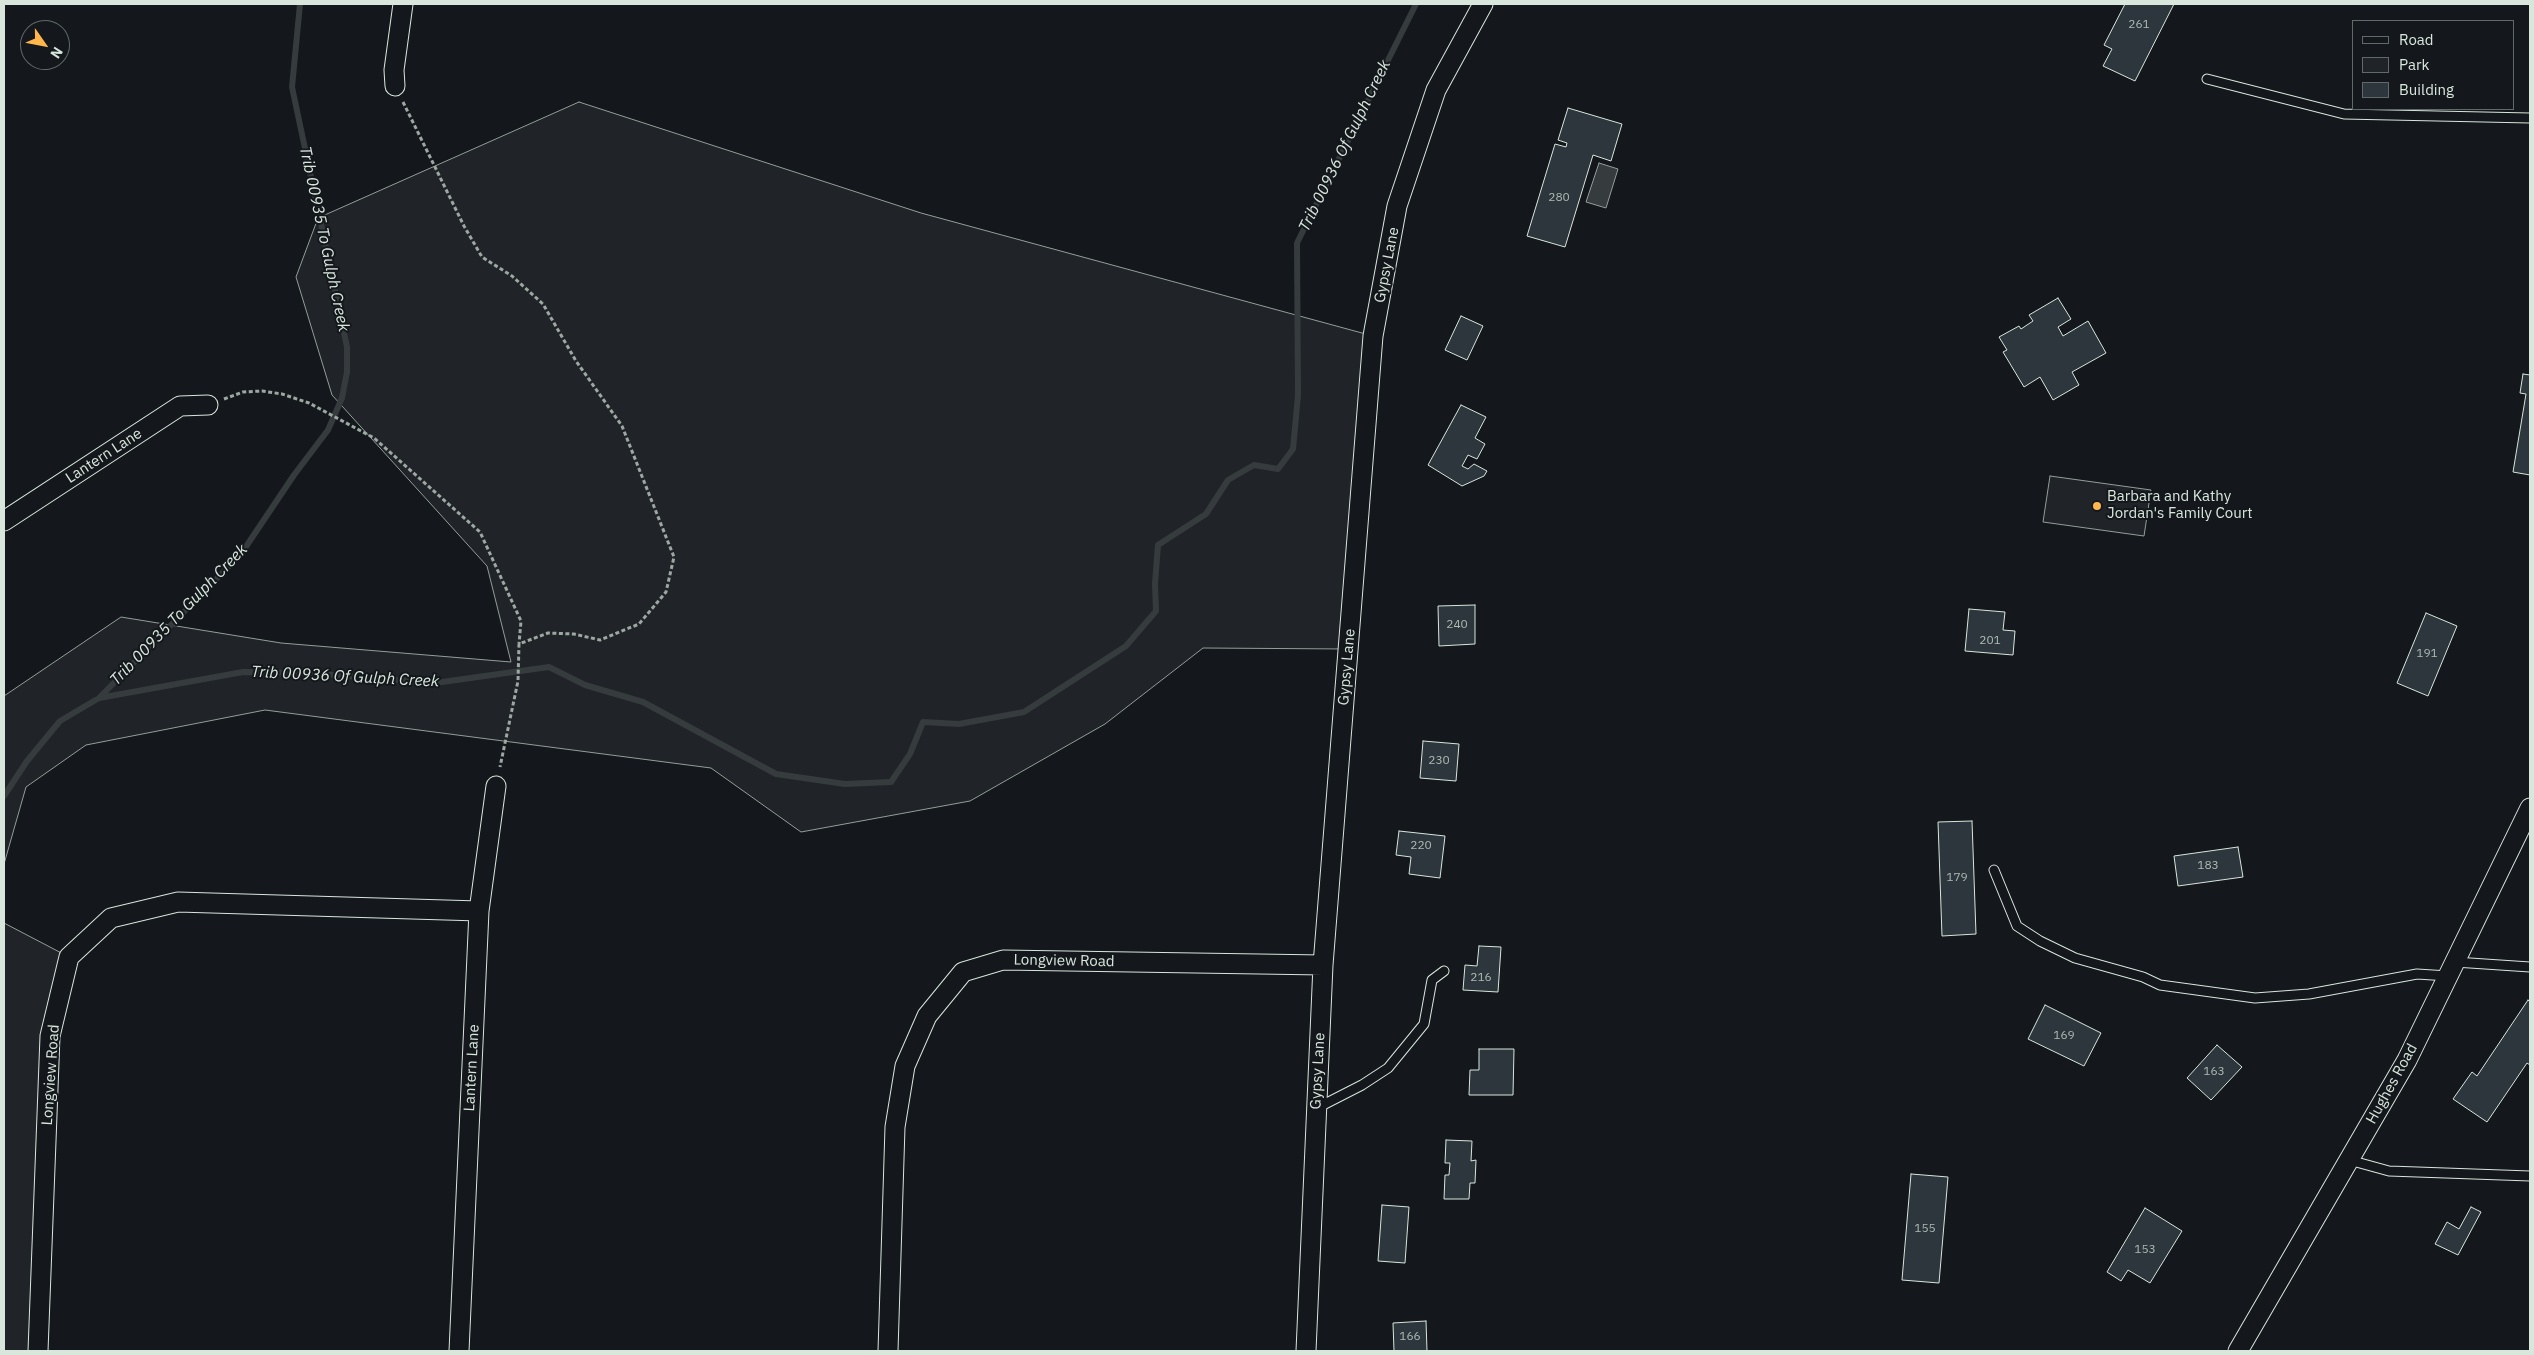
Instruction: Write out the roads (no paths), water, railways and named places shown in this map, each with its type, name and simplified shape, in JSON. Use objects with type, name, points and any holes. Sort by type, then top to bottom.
[{"type":"street","points":[[395,86],[394,70],[403,4]]},
{"type":"street","name":"Gypsy Lane","points":[[1306,1351],[1323,965],[1373,336],[1400,197],[1436,90],[1483,4]]},
{"type":"street","name":"Lantern Lane","points":[[4,521],[180,406],[208,406]]},
{"type":"street","name":"Lantern Lane","points":[[459,1351],[479,911],[496,786]]},
{"type":"street","name":"Hughes Road","points":[[2238,1351],[2407,1060],[2530,808]]},
{"type":"street","name":"Longview Road","points":[[38,1351],[50,1036],[69,957],[111,918],[178,902],[479,911]]},
{"type":"street","name":"Longview Road","points":[[888,1351],[894,1127],[905,1066],[927,1016],[963,972],[1003,960],[1323,965]]},
{"type":"lane","points":[[2207,79],[2344,114],[2530,118]]},
{"type":"lane","points":[[1994,870],[2017,926],[2040,942],[2075,958],[2143,977],[2160,985],[2255,998],[2309,994],[2452,969],[2530,968]]},
{"type":"lane","points":[[1317,1108],[1362,1086],[1388,1068],[1424,1024],[1432,980],[1444,971]]},
{"type":"lane","points":[[2349,1160],[2389,1171],[2530,1176]]},
{"type":"waterway","name":"Trib 00935 To Gulph Creek","points":[[4,796],[27,761],[60,721],[99,698],[241,554],[294,475],[328,430],[342,398],[347,372],[347,347],[292,87],[300,4]]},
{"type":"waterway","name":"Trib 00936 Of Gulph Creek","points":[[99,698],[243,672],[307,673],[435,683],[549,667],[585,685],[643,702],[776,774],[845,784],[891,782],[910,754],[923,722],[959,724],[1024,712],[1126,646],[1156,611],[1155,584],[1158,545],[1206,514],[1228,480],[1254,465],[1278,469],[1293,449],[1298,395],[1297,243],[1416,4]]},
{"type":"place","name":"Barbara and Kathy Jordan's Family Court","points":[[2097,506]]}]
